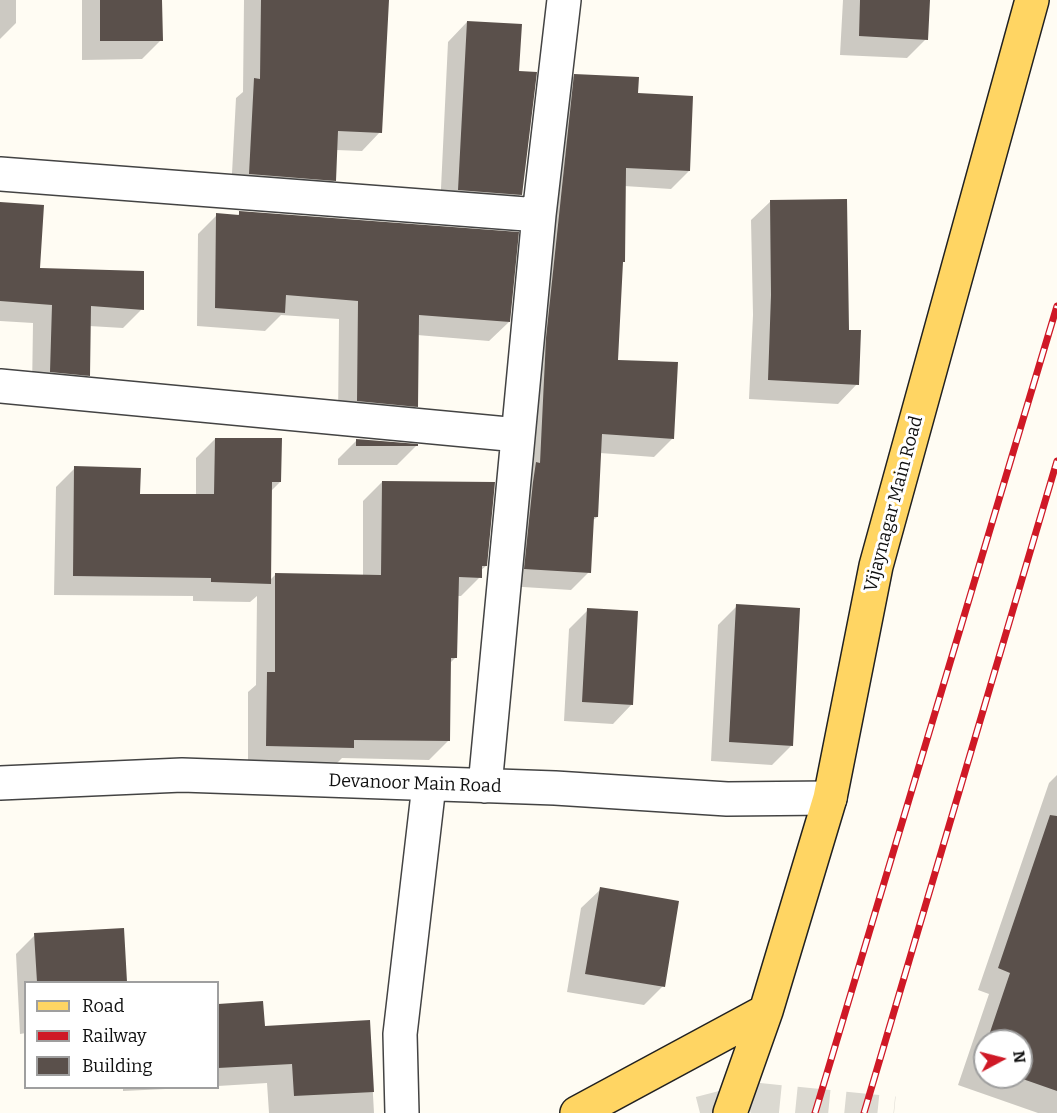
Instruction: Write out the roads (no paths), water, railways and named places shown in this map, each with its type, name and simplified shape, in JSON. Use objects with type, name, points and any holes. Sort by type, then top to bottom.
[{"type":"main road","name":"Vijaynagar Main Road","points":[[730,1113],[766,1011],[830,798],[876,566],[1032,0]]},
{"type":"main road","points":[[578,1113],[766,1011]]},
{"type":"street","points":[[486,786],[539,215],[564,0]]},
{"type":"street","points":[[0,174],[539,215]]},
{"type":"street","points":[[0,386],[518,435]]},
{"type":"street","name":"Devanoor Main Road","points":[[0,783],[182,775],[555,788],[728,799],[830,798]]},
{"type":"street","points":[[402,1113],[400,1034],[429,785]]},
{"type":"tunnel","points":[[700,1113],[754,1099],[894,1113]]},
{"type":"railway","points":[[815,1113],[1057,306]]},
{"type":"railway","points":[[864,1113],[1057,461]]}]
